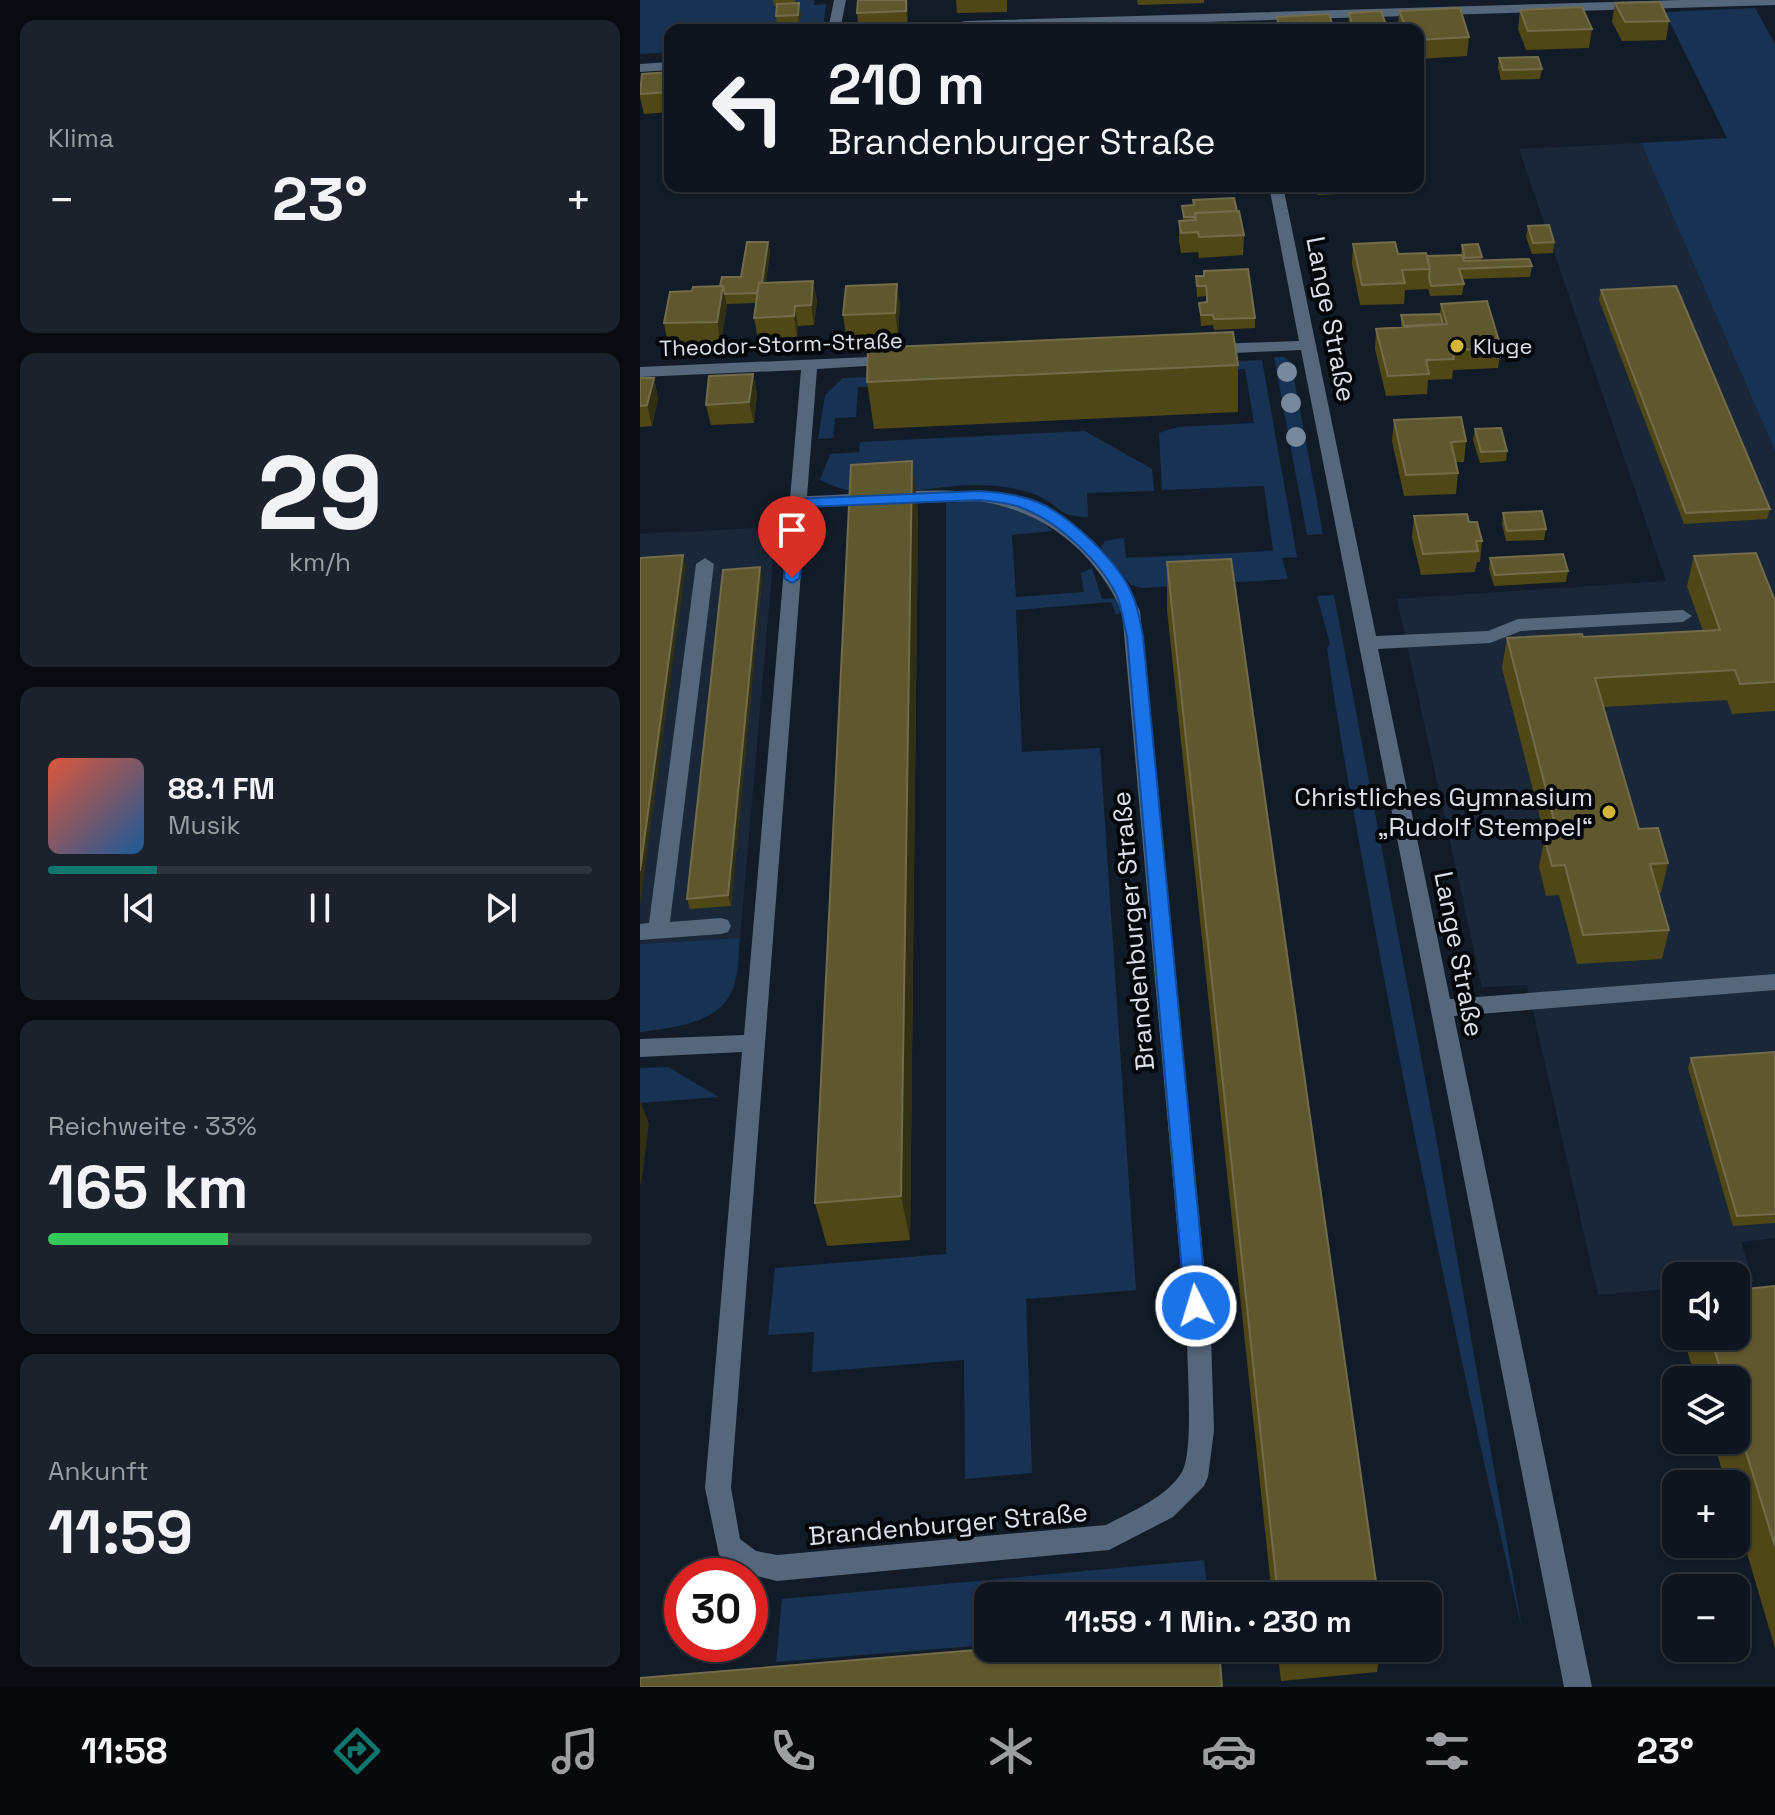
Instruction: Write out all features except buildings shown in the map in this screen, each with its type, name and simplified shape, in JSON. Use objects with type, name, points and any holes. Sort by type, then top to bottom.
[{"type":"street","points":[[835,24],[840,0]]},
{"type":"street","points":[[1235,0],[1240,24],[1775,1]]},
{"type":"street","points":[[640,68],[664,66]]},
{"type":"street","name":"Lange Straße","points":[[1277,192],[1578,1687]]},
{"type":"street","points":[[1195,350],[1308,345]]},
{"type":"street","name":"Theodor-Storm-Straße","points":[[640,372],[911,361]]},
{"type":"street","name":"Brandenburger Straße","points":[[798,502],[979,496],[1005,498],[1034,507],[1065,526],[1091,550],[1124,594],[1131,611],[1199,1337],[1201,1430],[1195,1477],[1164,1508],[1109,1537],[777,1568],[750,1563],[728,1546],[718,1488],[809,365]]},
{"type":"street","points":[[705,564],[649,931],[721,926]]},
{"type":"street","points":[[1368,643],[1490,637],[1518,625],[1683,616]]},
{"type":"street","points":[[1441,1008],[1775,982]]},
{"type":"street","points":[[640,1048],[754,1043]]},
{"type":"shaded area","points":[[640,0],[814,0],[814,5],[826,4],[824,24],[664,24],[664,52],[640,54]]},
{"type":"shaded area","points":[[1755,8],[1775,44],[1775,451],[1641,143],[1727,138],[1665,12]]},
{"type":"shaded area","name":"Christliches Gymnasium „Rudolf Stempel“","points":[[1641,143],[1775,451],[1775,1238],[1741,1242],[1748,1262],[1662,1262],[1662,1289],[1598,1295],[1527,985],[1482,987],[1397,599],[1666,581],[1519,149]]},
{"type":"shaded area","points":[[1274,357],[1284,357],[1291,362],[1323,534],[1307,535]]},
{"type":"shaded area","points":[[1262,360],[1297,557],[1282,558],[1288,579],[1142,588],[1131,585],[1101,547],[1105,541],[1124,538],[1126,558],[1273,551],[1264,486],[1162,490],[1159,433],[1178,427],[1254,423],[1245,369],[1192,373],[1190,363]]},
{"type":"shaded area","points":[[920,375],[920,385],[858,387],[856,417],[835,418],[833,438],[818,439],[825,395],[843,378]]},
{"type":"shaded area","points":[[1085,431],[1152,469],[1154,491],[1087,493],[1088,517],[1071,515],[1039,496],[1002,487],[952,486],[885,493],[841,488],[820,480],[830,454],[859,452],[860,442]]},
{"type":"shaded area","points":[[981,499],[1020,510],[1053,531],[1012,535],[1016,597],[1084,592],[1081,573],[1092,568],[1102,599],[1117,598],[1122,612],[1116,615],[1111,602],[1016,610],[1022,752],[1100,748],[1136,1290],[1026,1299],[1032,1473],[965,1479],[964,1360],[812,1372],[814,1332],[768,1335],[775,1268],[946,1254],[946,503]]},
{"type":"shaded area","points":[[776,527],[740,938],[640,944],[640,534]]},
{"type":"shaded area","points":[[1334,595],[1434,1126],[1522,1629],[1463,1367],[1391,1017],[1338,718],[1327,648],[1330,644],[1317,596]]},
{"type":"shaded area","points":[[740,938],[735,982],[721,1007],[697,1021],[640,1032],[640,944]]},
{"type":"shaded area","points":[[668,1067],[719,1097],[640,1103],[640,1068]]},
{"type":"shaded area","points":[[1204,1560],[1206,1582],[974,1582],[974,1646],[776,1662],[782,1599]]},
{"type":"place","name":"Kluge","points":[[1457,346]]},
{"type":"place","name":"Christliches Gymnasium „Rudolf Stempel“","points":[[1609,812]]},
{"type":"route","points":[[792,578],[798,502],[979,496],[1005,498],[1034,507],[1065,526],[1091,550],[1124,594],[1131,611],[1135,636],[1196,1306]]}]
